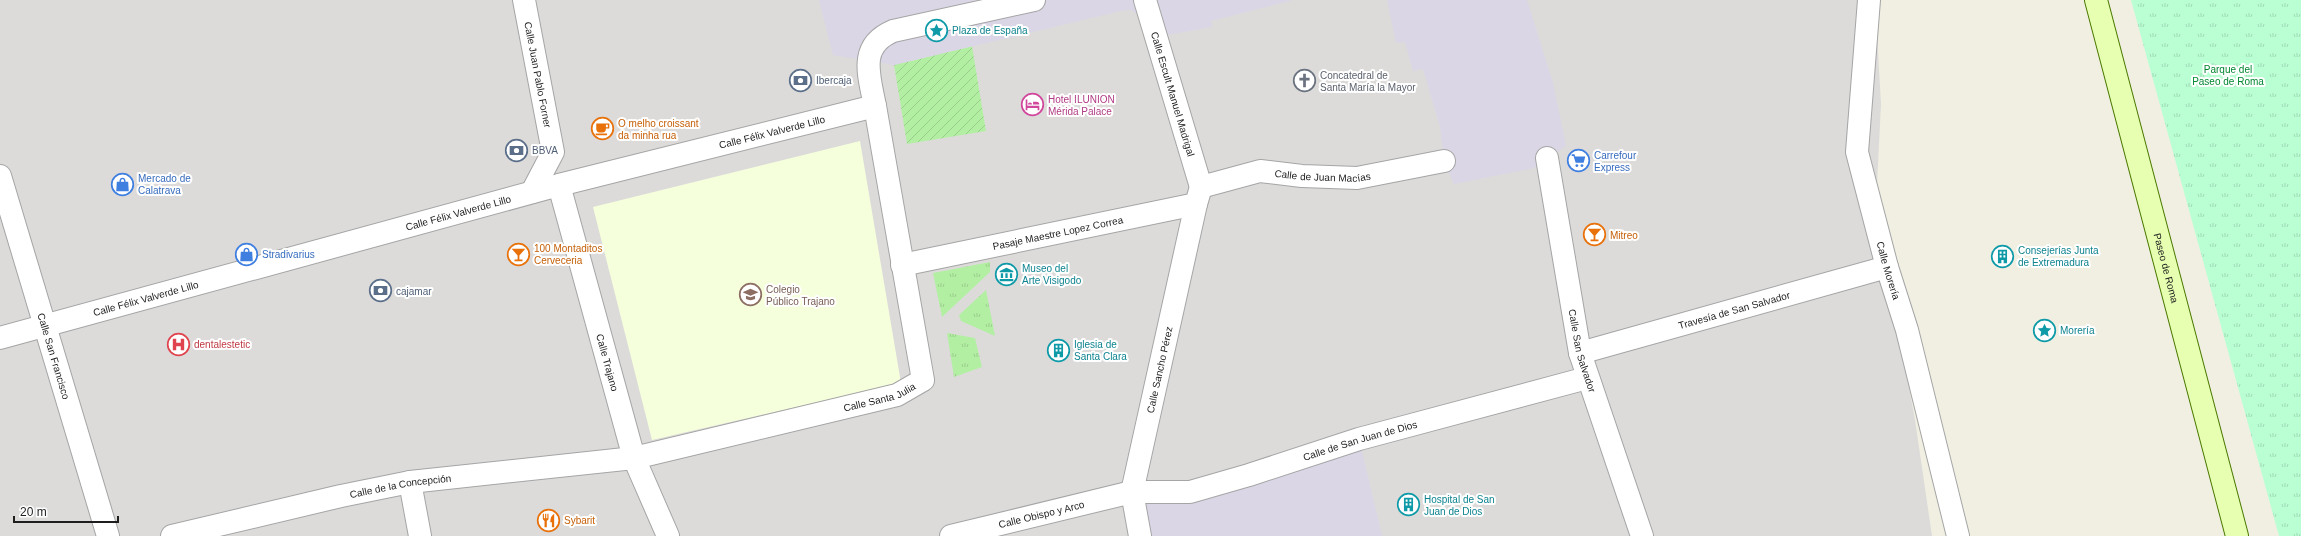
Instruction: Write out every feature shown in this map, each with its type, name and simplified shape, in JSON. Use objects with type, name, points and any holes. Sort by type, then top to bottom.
[{"type":"main road","name":"Paseo de Roma","points":[[2096,0],[2135,155],[2237,536]]},
{"type":"street","name":"Calle Juan Pablo Forner","points":[[524,0],[553,152],[532,192]]},
{"type":"street","points":[[875,106],[867,61],[874,45],[882,36],[893,31],[1034,0]]},
{"type":"street","name":"Calle Escult Manuel Madrigal","points":[[1145,0],[1199,195]]},
{"type":"street","name":"Calle Morería","points":[[1869,0],[1858,152],[1887,267],[1907,330],[1958,536]]},
{"type":"street","name":"Calle Félix Valverde Lillo","points":[[0,338],[44,324],[532,192],[875,106]]},
{"type":"street","name":"Calle Santa Julia","points":[[634,458],[897,396],[923,380],[875,106]]},
{"type":"street","name":"Calle San Salvador","points":[[1547,158],[1580,353],[1587,378],[1642,536]]},
{"type":"street","name":"Calle de Juan Macías","points":[[1199,195],[1260,171],[1302,176],[1357,178],[1444,161]]},
{"type":"street","name":"Calle San Francisco","points":[[0,176],[108,536]]},
{"type":"street","name":"Calle Trajano","points":[[559,185],[634,458],[668,536]]},
{"type":"street","name":"Pasaje Maestre Lopez Correa","points":[[902,265],[1199,195]]},
{"type":"street","name":"Calle Sancho Pérez","points":[[1140,536],[1132,492],[1199,195]]},
{"type":"street","name":"Travesía de San Salvador","points":[[1580,353],[1887,267]]},
{"type":"street","name":"Calle de San Juan de Dios","points":[[1132,492],[1190,492],[1249,475],[1359,439],[1587,378]]},
{"type":"street","name":"Calle de la Concepción","points":[[172,536],[341,496],[410,482],[634,458]]},
{"type":"street","points":[[410,482],[420,536]]},
{"type":"street","name":"Calle Obispo y Arco","points":[[951,536],[1132,492]]},
{"type":"shaded area","points":[[0,0],[1875,0],[1881,104],[1876,205],[1915,420],[1932,536],[0,536]]},
{"type":"shaded area","name":"Plaza de España","points":[[819,0],[1293,0],[1211,21],[1212,27],[1145,39],[1137,14],[1131,10],[1125,10],[894,65],[833,55]]},
{"type":"shaded area","points":[[1387,0],[1527,0],[1553,83],[1566,146],[1534,168],[1454,184],[1444,161],[1440,127],[1423,69],[1413,71],[1405,42],[1396,43]]},
{"type":"shaded area","name":"Colegio Público Trajano","points":[[860,141],[901,383],[652,440],[593,207]]},
{"type":"shaded area","points":[[1359,439],[1382,536],[1140,536],[1132,492],[1190,492]]},
{"type":"green space","name":"Parque del Paseo de Roma","points":[[2131,0],[2301,0],[2301,536],[2279,536]]},
{"type":"green space","points":[[972,46],[986,131],[907,144],[894,65]]},
{"type":"green space","points":[[990,262],[990,272],[942,317],[933,273]]},
{"type":"green space","points":[[986,290],[995,336],[961,321],[959,315]]},
{"type":"green space","points":[[947,333],[975,338],[982,367],[954,377]]},
{"type":"place","name":"Plaza de España","points":[[937,30]]},
{"type":"place","name":"Ibercaja","points":[[801,80]]},
{"type":"place","name":"Concatedral de Santa María la Mayor","points":[[1304,81]]},
{"type":"place","name":"Hotel ILUNION Mérida Palace","points":[[1033,105]]},
{"type":"place","name":"O melho croissant da minha rua","points":[[603,129]]},
{"type":"place","name":"BBVA","points":[[516,150]]},
{"type":"place","name":"Carrefour Express","points":[[1578,161]]},
{"type":"place","name":"Mercado de Calatrava","points":[[123,184]]},
{"type":"place","name":"Mitreo","points":[[1595,235]]},
{"type":"place","name":"Stradivarius","points":[[246,254]]},
{"type":"place","name":"100 Montaditos Cerveceria","points":[[519,254]]},
{"type":"place","name":"Consejerías Junta de Extremadura","points":[[2003,256]]},
{"type":"place","name":"Museo del Arte Visigodo","points":[[1006,274]]},
{"type":"place","name":"cajamar","points":[[381,291]]},
{"type":"place","name":"Colegio Público Trajano","points":[[751,295]]},
{"type":"place","name":"Morería","points":[[2045,330]]},
{"type":"place","name":"dentalestetic","points":[[178,344]]},
{"type":"place","name":"Iglesia de Santa Clara","points":[[1058,350]]},
{"type":"place","name":"Hospital de San Juan de Dios","points":[[1408,505]]},
{"type":"place","name":"Sybarit","points":[[549,520]]}]
